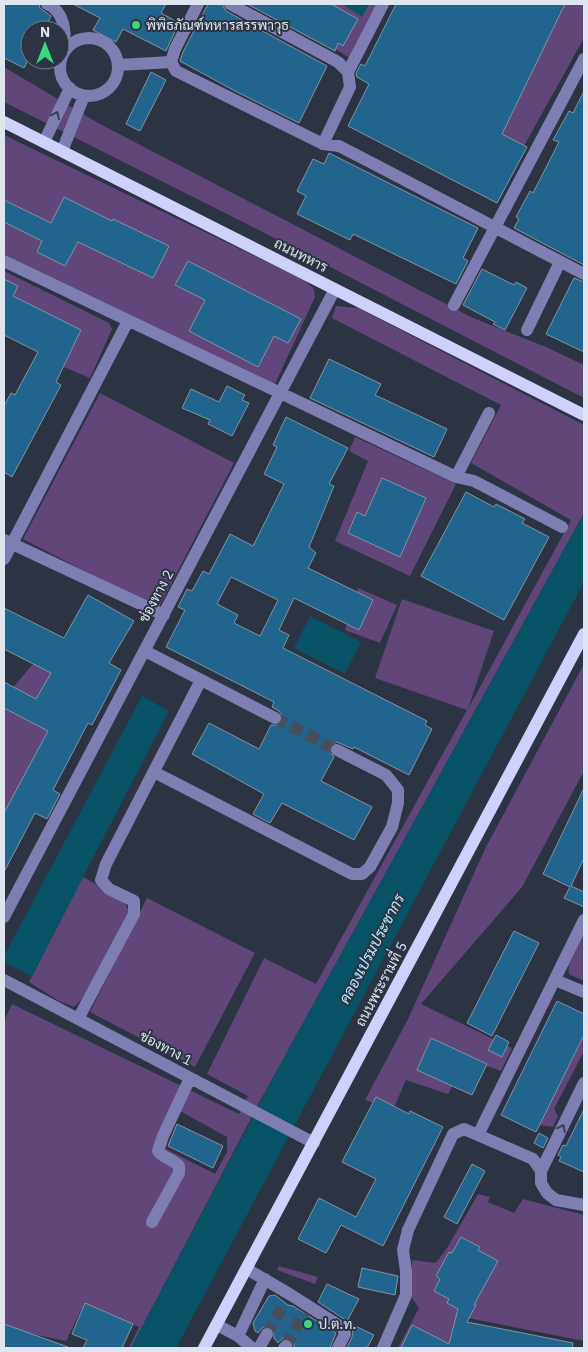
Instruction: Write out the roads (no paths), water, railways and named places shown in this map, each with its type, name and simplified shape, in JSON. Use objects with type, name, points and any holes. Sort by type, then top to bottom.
[{"type":"main road","name":"ถนนทหาร","points":[[4,122],[584,414]]},
{"type":"main road","name":"ถนนพระรามที่ 5","points":[[204,1348],[584,634]]},
{"type":"lane","points":[[47,4],[54,7],[63,20]]},
{"type":"lane","points":[[198,4],[175,49],[171,62],[176,71],[323,144],[339,146],[584,274]]},
{"type":"lane","points":[[230,4],[338,62],[348,72]]},
{"type":"lane","points":[[323,144],[350,87],[348,72],[383,4]]},
{"type":"lane","points":[[60,70],[62,78],[70,88],[75,93],[84,96],[98,95],[110,88],[116,80],[118,65],[114,52],[108,45],[100,40],[91,38],[81,40],[70,46]]},
{"type":"lane","points":[[454,304],[584,59]]},
{"type":"lane","points":[[118,65],[171,62]]},
{"type":"lane","points":[[44,142],[70,88]]},
{"type":"lane","points":[[62,151],[84,96]]},
{"type":"lane","points":[[4,261],[456,477],[474,481],[562,527]]},
{"type":"lane","points":[[527,330],[560,262]]},
{"type":"lane","name":"ช่องทาง 2","points":[[4,916],[336,289]]},
{"type":"lane","points":[[4,559],[8,542],[128,321]]},
{"type":"lane","points":[[456,477],[489,413]]},
{"type":"lane","points":[[8,542],[164,615]]},
{"type":"lane","points":[[145,651],[275,718]]},
{"type":"lane","points":[[78,1019],[134,914],[134,901],[109,889],[102,880],[106,864],[201,680]]},
{"type":"lane","points":[[154,772],[352,874],[362,874],[370,867],[392,826],[398,803],[398,790],[386,775],[338,750]]},
{"type":"lane","points":[[478,1135],[584,920]]},
{"type":"lane","name":"ช่องทาง 1","points":[[4,980],[314,1143]]},
{"type":"lane","points":[[555,980],[584,992]]},
{"type":"lane","points":[[152,1222],[179,1173],[179,1166],[162,1156],[158,1151],[190,1078]]},
{"type":"lane","points":[[584,1083],[541,1171],[541,1184],[547,1193],[556,1200],[584,1205]]},
{"type":"lane","points":[[384,1348],[406,1295],[404,1250],[408,1230],[453,1134],[464,1129],[533,1159],[541,1171]]},
{"type":"lane","points":[[247,1269],[265,1280],[287,1299],[343,1328],[345,1334],[338,1348]]},
{"type":"lane","points":[[238,1336],[265,1280]]},
{"type":"lane","points":[[217,1325],[238,1336],[252,1348]]},
{"type":"lane","points":[[258,1348],[266,1334]]},
{"type":"water","points":[[342,4],[369,4],[362,17]]},
{"type":"water","name":"คลองเปรมประชากร","points":[[584,513],[584,582],[176,1348],[131,1348],[288,1050]]},
{"type":"water","points":[[310,616],[361,642],[345,674],[294,648]]},
{"type":"water","points":[[142,696],[169,711],[32,976],[4,962],[4,956]]},
{"type":"tunnel","points":[[275,718],[337,750]]},
{"type":"tunnel","points":[[267,1334],[284,1304]]},
{"type":"tunnel","points":[[286,1346],[304,1313]]},
{"type":"place","name":"พิพิธภัณฑ์ทหารสรรพาวุธ","points":[[136,25]]},
{"type":"place","name":"ป.ต.ท.","points":[[308,1324]]}]
